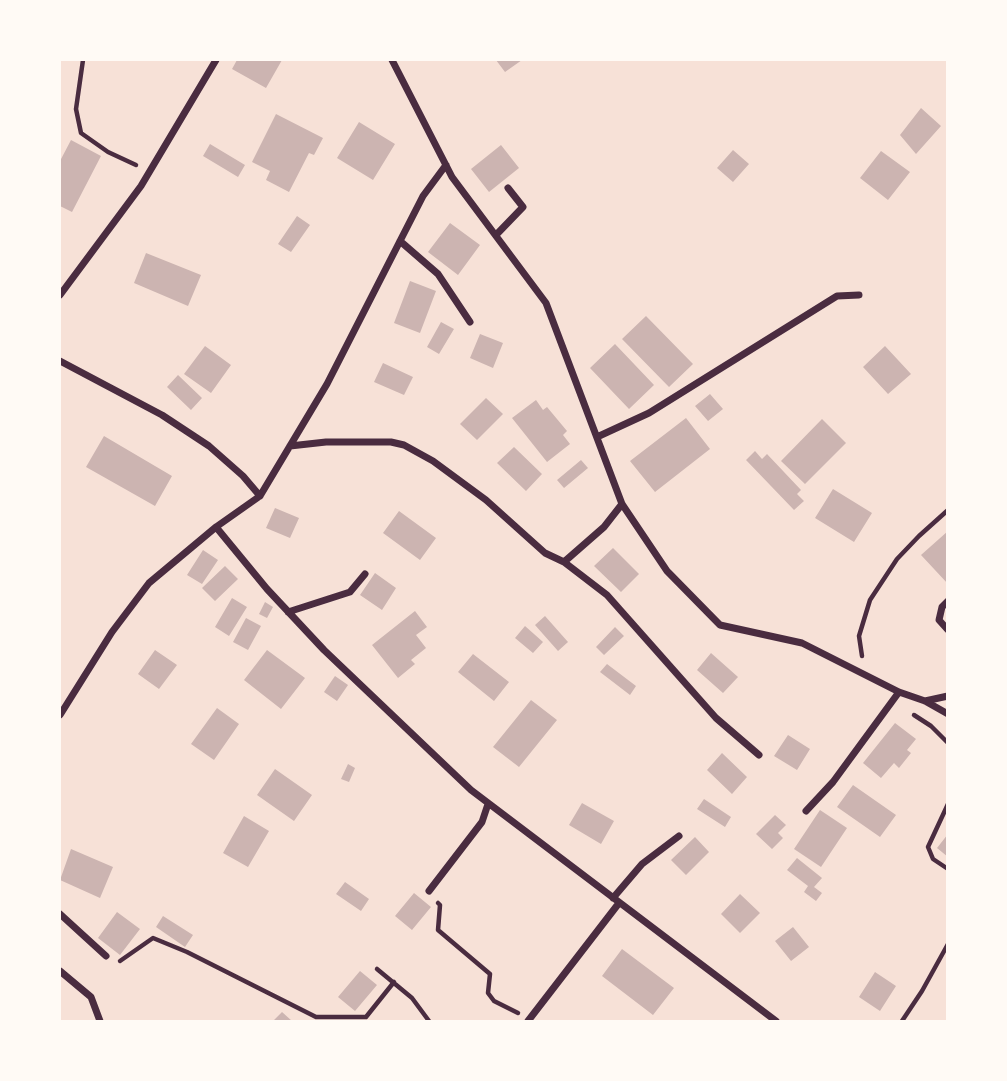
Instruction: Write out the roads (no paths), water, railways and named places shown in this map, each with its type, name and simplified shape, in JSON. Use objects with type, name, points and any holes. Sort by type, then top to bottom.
[{"type":"street","points":[[60,295],[141,186],[216,60]]},
{"type":"street","points":[[392,60],[452,177],[546,303],[622,504],[667,571],[720,625],[802,643],[947,714]]},
{"type":"street","points":[[60,715],[112,632],[149,583],[216,527],[260,496],[327,384],[423,196],[446,164]]},
{"type":"street","points":[[496,235],[523,207],[508,188]]},
{"type":"street","points":[[400,241],[438,274],[470,322]]},
{"type":"street","points":[[597,437],[649,413],[837,296],[859,295]]},
{"type":"street","points":[[60,361],[181,427],[218,453],[260,496]]},
{"type":"street","points":[[290,446],[391,442],[404,444],[433,461],[486,500],[545,554],[564,562],[607,595],[716,718],[759,755]]},
{"type":"street","points":[[564,562],[604,527],[622,504]]},
{"type":"street","points":[[216,527],[288,612],[471,790],[776,1021]]},
{"type":"street","points":[[288,612],[350,592],[365,574]]},
{"type":"street","points":[[947,601],[942,607],[939,620],[947,630]]},
{"type":"street","points":[[806,811],[833,782],[899,692]]},
{"type":"street","points":[[925,701],[947,696]]},
{"type":"street","points":[[429,891],[482,822],[488,804]]},
{"type":"street","points":[[528,1021],[642,864],[679,836]]},
{"type":"street","points":[[60,915],[106,956]]},
{"type":"street","points":[[60,971],[91,997],[100,1021]]}]
